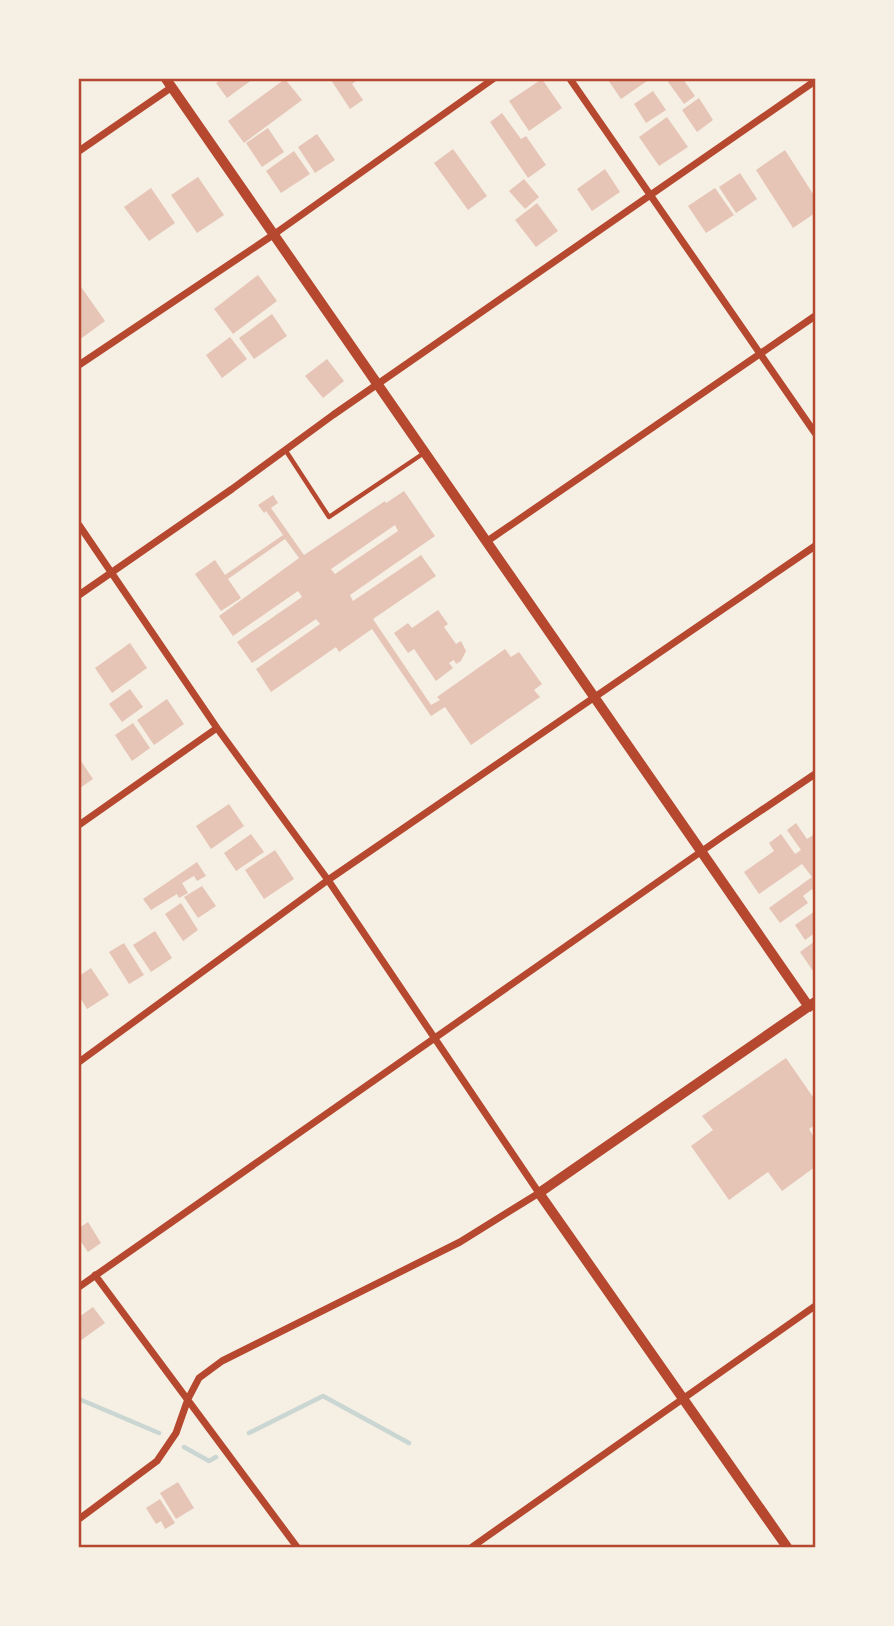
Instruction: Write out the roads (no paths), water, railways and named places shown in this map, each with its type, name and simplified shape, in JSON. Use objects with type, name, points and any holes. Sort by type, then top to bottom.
[{"type":"street","points":[[79,365],[273,235],[493,79]]},
{"type":"street","points":[[570,79],[815,433]]},
{"type":"street","points":[[79,595],[377,384],[815,81]]},
{"type":"street","points":[[79,150],[169,83],[594,698],[812,1004],[539,1193],[460,1242],[222,1361],[200,1378],[188,1399],[176,1433],[157,1461],[79,1519]]},
{"type":"street","points":[[486,542],[815,316]]},
{"type":"street","points":[[79,525],[217,728],[327,880],[539,1193],[787,1547]]},
{"type":"street","points":[[79,1062],[327,880],[815,546]]},
{"type":"street","points":[[79,825],[217,728]]},
{"type":"street","points":[[79,1287],[815,774]]},
{"type":"street","points":[[95,1275],[297,1547]]},
{"type":"street","points":[[472,1547],[815,1306]]},
{"type":"lane","points":[[285,450],[329,517],[425,453]]},
{"type":"waterway","points":[[249,1433],[323,1396],[409,1443]]},
{"type":"waterway","points":[[79,1399],[159,1433]]},
{"type":"waterway","points":[[184,1447],[209,1461],[216,1457]]}]
